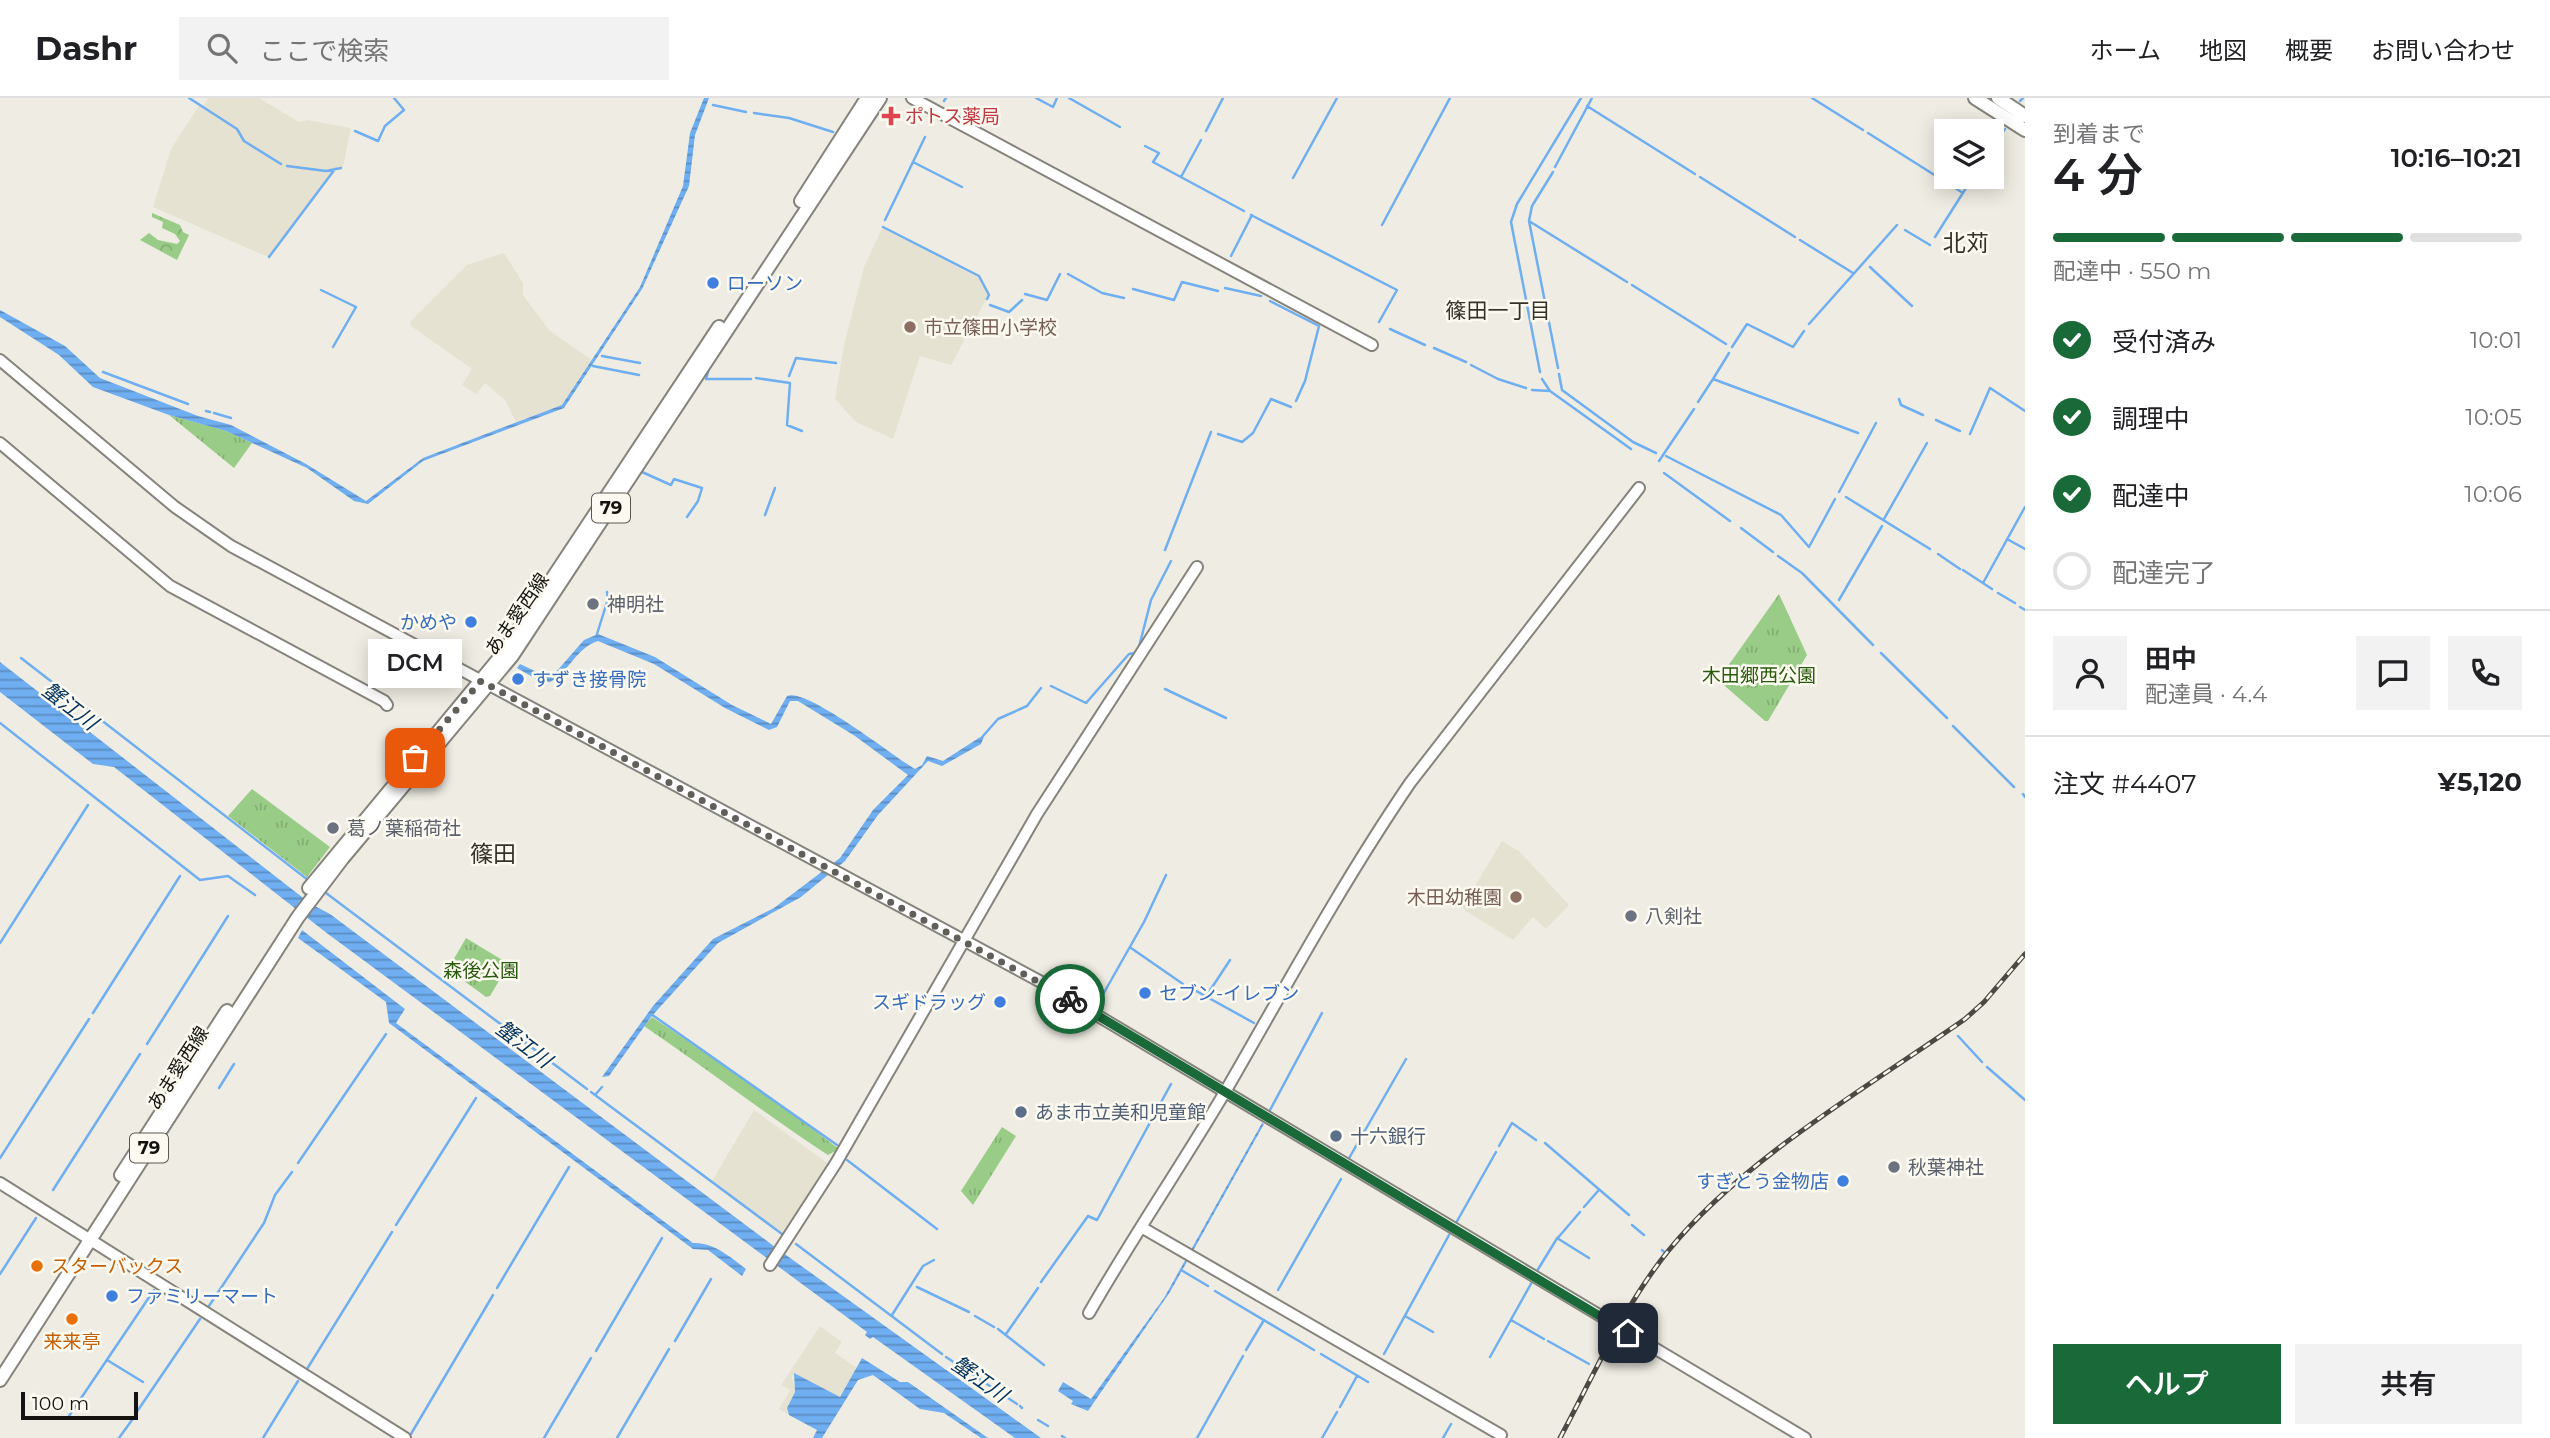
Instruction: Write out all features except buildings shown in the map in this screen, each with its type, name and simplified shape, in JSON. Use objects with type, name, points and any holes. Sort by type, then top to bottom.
[{"type":"main road","name":"あま愛西線","points":[[485,683],[867,98]]},
{"type":"main road","name":"あま愛西線","points":[[0,1366],[295,914],[485,683],[567,575],[880,98]]},
{"type":"main road","points":[[1975,98],[2025,130]]},
{"type":"main road","points":[[1998,98],[2025,116]]},
{"type":"main road","name":"あま愛西線","points":[[0,1380],[85,1239]]},
{"type":"street","points":[[912,98],[1373,345]]},
{"type":"street","points":[[0,360],[175,508],[231,546],[1043,983],[1805,1438]]},
{"type":"street","points":[[0,443],[170,586],[387,705]]},
{"type":"street","points":[[1089,1313],[1225,1092],[1284,985],[1410,783],[1639,488]]},
{"type":"street","points":[[770,1265],[838,1161],[1063,770],[1197,567]]},
{"type":"street","points":[[0,1183],[405,1438]]},
{"type":"street","points":[[1141,1227],[1501,1435]]},
{"type":"shaded area","points":[[208,98],[259,98],[299,122],[307,120],[351,128],[343,167],[334,168],[268,257],[153,207],[171,149],[200,104],[203,106]]},
{"type":"shaded area","name":"市立篠田小学校","points":[[882,228],[979,278],[988,296],[951,365],[920,356],[893,439],[856,422],[835,399],[844,345],[864,267]]},
{"type":"shaded area","points":[[504,253],[523,283],[523,295],[550,331],[592,360],[562,405],[516,422],[505,400],[485,383],[476,394],[462,385],[472,369],[411,326],[410,322],[467,265]]},
{"type":"shaded area","name":"木田幼稚園","points":[[1502,841],[1520,852],[1569,905],[1546,929],[1533,917],[1513,940],[1464,910],[1463,906]]},
{"type":"shaded area","points":[[754,1110],[830,1165],[786,1235],[712,1181]]},
{"type":"shaded area","points":[[820,1326],[842,1342],[835,1353],[857,1368],[840,1397],[792,1376],[795,1392],[787,1407],[789,1415],[779,1409],[790,1390],[781,1385]]},
{"type":"green space","points":[[152,213],[180,225],[183,232],[189,235],[177,260],[140,240],[149,233],[158,240],[177,244],[180,241],[175,234],[162,228],[163,222],[152,217]]},
{"type":"green space","points":[[169,415],[226,431],[252,443],[234,468]]},
{"type":"green space","name":"木田郷西公園","points":[[1779,594],[1807,655],[1768,721],[1765,721],[1718,680]]},
{"type":"green space","points":[[252,789],[330,847],[307,877],[228,816]]},
{"type":"green space","name":"森後公園","points":[[466,938],[509,964],[490,996],[486,997],[448,969]]},
{"type":"green space","points":[[652,1017],[772,1098],[839,1149],[828,1155],[781,1123],[644,1026]]},
{"type":"green space","points":[[1002,1127],[1016,1136],[973,1205],[961,1191]]},
{"type":"water","points":[[704,98],[709,98],[695,135],[689,186],[642,289],[564,408],[423,461],[368,504],[354,501],[307,468],[226,431],[169,415],[93,387],[59,355],[0,317],[0,310],[65,346],[100,378],[198,416],[231,425],[306,464],[366,501],[423,458],[562,405],[640,287],[683,186],[690,133]]},
{"type":"water","points":[[598,634],[655,657],[732,705],[771,724],[787,696],[797,696],[812,702],[850,724],[915,769],[922,765],[927,756],[943,761],[985,734],[981,744],[942,766],[928,761],[878,815],[845,861],[801,897],[718,943],[651,1017],[609,1076],[602,1077],[653,1006],[713,939],[774,908],[840,858],[873,810],[908,775],[855,736],[798,701],[790,701],[777,727],[769,730],[725,708],[654,664],[598,641],[578,654],[557,678],[550,682],[538,680],[517,668],[520,664],[539,673],[556,672],[584,640]]},
{"type":"water","points":[[0,662],[311,904],[330,914],[779,1250],[1041,1438],[1015,1438],[873,1337],[870,1339],[865,1335],[867,1332],[328,934],[114,767],[93,764],[0,692]]},
{"type":"water","points":[[302,930],[405,1009],[396,1023],[693,1243],[708,1245],[734,1260],[746,1269],[742,1276],[708,1250],[693,1249],[389,1023],[386,1002],[298,938]]},
{"type":"water","points":[[1262,1123],[1264,1124],[1170,1292],[1088,1411],[1071,1404],[1073,1401],[1058,1391],[1063,1382],[1091,1399],[1164,1298]]},
{"type":"water","points":[[862,1358],[900,1382],[908,1382],[988,1438],[981,1438],[944,1413],[920,1409],[873,1375],[858,1380],[822,1438],[813,1438],[817,1430],[789,1415],[787,1408],[795,1392],[794,1373],[840,1397]]},
{"type":"waterway","points":[[189,98],[237,129],[244,141],[281,164]]},
{"type":"waterway","points":[[355,131],[378,141],[385,126],[404,110],[394,98]]},
{"type":"waterway","points":[[1036,98],[1053,107],[1057,98]]},
{"type":"waterway","points":[[1069,98],[1120,127]]},
{"type":"waterway","points":[[1206,131],[1223,98]]},
{"type":"waterway","points":[[1293,178],[1337,98]]},
{"type":"waterway","points":[[1382,225],[1450,98]]},
{"type":"waterway","points":[[1540,372],[1511,222],[1517,204],[1581,98]]},
{"type":"waterway","points":[[1555,167],[1592,98]]},
{"type":"waterway","points":[[1812,98],[1863,130]]},
{"type":"waterway","points":[[2020,101],[2023,98]]},
{"type":"waterway","points":[[713,105],[746,112]]},
{"type":"waterway","points":[[1587,106],[1695,174]]},
{"type":"waterway","points":[[754,113],[789,118],[833,132]]},
{"type":"waterway","points":[[1868,133],[1963,193]]},
{"type":"waterway","points":[[885,220],[925,137]]},
{"type":"waterway","points":[[1181,177],[1201,140]]},
{"type":"waterway","points":[[1145,146],[1159,153],[1153,162],[1244,211]]},
{"type":"waterway","points":[[913,162],[962,187]]},
{"type":"waterway","points":[[287,166],[326,171],[341,168]]},
{"type":"waterway","points":[[269,257],[335,169]]},
{"type":"waterway","points":[[1553,172],[1532,206],[1529,221],[1627,282]]},
{"type":"waterway","points":[[1700,177],[1795,237]]},
{"type":"waterway","points":[[1935,237],[1965,189]]},
{"type":"waterway","points":[[1251,215],[1397,290],[1379,322]]},
{"type":"waterway","points":[[1231,256],[1252,215]]},
{"type":"waterway","points":[[1529,221],[1558,368]]},
{"type":"waterway","points":[[1809,324],[1897,225]]},
{"type":"waterway","points":[[883,227],[979,276],[989,295],[987,299]]},
{"type":"waterway","points":[[1905,230],[1930,245]]},
{"type":"waterway","points":[[1800,240],[1853,273]]},
{"type":"waterway","points":[[1870,267],[1912,306]]},
{"type":"waterway","points":[[1025,294],[1047,300],[1060,274]]},
{"type":"waterway","points":[[1068,274],[1102,293],[1124,298]]},
{"type":"waterway","points":[[1133,289],[1174,300],[1182,282],[1218,291]]},
{"type":"waterway","points":[[1632,285],[1726,344]]},
{"type":"waterway","points":[[1225,288],[1261,296]]},
{"type":"waterway","points":[[321,290],[356,307],[333,347]]},
{"type":"waterway","points":[[990,305],[1009,312],[1022,300]]},
{"type":"waterway","points":[[1270,301],[1319,326],[1305,381],[1296,401]]},
{"type":"waterway","points":[[1732,347],[1747,324],[1793,347],[1804,331]]},
{"type":"waterway","points":[[1390,329],[1425,345]]},
{"type":"waterway","points":[[1434,348],[1466,362]]},
{"type":"waterway","points":[[1729,353],[1713,379],[1858,433]]},
{"type":"waterway","points":[[602,356],[640,363]]},
{"type":"waterway","points":[[789,376],[796,358],[836,363]]},
{"type":"waterway","points":[[1471,365],[1498,379],[1526,388]]},
{"type":"waterway","points":[[593,366],[639,375]]},
{"type":"waterway","points":[[103,372],[188,404]]},
{"type":"waterway","points":[[708,372],[706,379],[751,379]]},
{"type":"waterway","points":[[1559,374],[1562,390],[1633,442],[1656,453]]},
{"type":"waterway","points":[[756,378],[790,383],[787,425],[802,431]]},
{"type":"waterway","points":[[1542,379],[1550,391],[1631,449]]},
{"type":"waterway","points":[[1698,402],[1713,379]]},
{"type":"waterway","points":[[1970,434],[1990,388],[2025,411]]},
{"type":"waterway","points":[[1532,390],[1550,391]]},
{"type":"waterway","points":[[1218,434],[1242,442],[1253,433],[1271,399],[1291,407]]},
{"type":"waterway","points":[[1899,399],[1901,405],[1923,415]]},
{"type":"waterway","points":[[1659,461],[1694,409]]},
{"type":"waterway","points":[[206,411],[210,412]]},
{"type":"waterway","points":[[214,413],[231,418]]},
{"type":"waterway","points":[[1936,420],[1960,431]]},
{"type":"waterway","points":[[1839,492],[1876,423]]},
{"type":"waterway","points":[[1165,550],[1211,432]]},
{"type":"waterway","points":[[1884,519],[1927,443]]},
{"type":"waterway","points":[[1666,456],[1781,515],[1809,547],[1835,499]]},
{"type":"waterway","points":[[642,472],[671,485],[674,479],[702,488],[698,501],[687,517]]},
{"type":"waterway","points":[[1664,473],[1730,521]]},
{"type":"waterway","points":[[765,515],[775,488]]},
{"type":"waterway","points":[[1846,497],[1930,549]]},
{"type":"waterway","points":[[1983,583],[2025,507]]},
{"type":"waterway","points":[[1839,600],[1882,526]]},
{"type":"waterway","points":[[1741,528],[1773,552]]},
{"type":"waterway","points":[[2007,539],[2025,549]]},
{"type":"waterway","points":[[1938,554],[1960,569]]},
{"type":"waterway","points":[[1778,556],[1802,573],[1873,645]]},
{"type":"waterway","points":[[1139,647],[1151,600],[1171,561]]},
{"type":"waterway","points":[[1963,570],[1992,589]]},
{"type":"waterway","points":[[597,634],[608,599],[607,592]]},
{"type":"waterway","points":[[1998,593],[2015,603]]},
{"type":"waterway","points":[[2020,607],[2025,610]]},
{"type":"waterway","points":[[1051,686],[1086,703],[1129,654],[1135,653]]},
{"type":"waterway","points":[[1881,653],[1947,718]]},
{"type":"waterway","name":"蟹江川","points":[[21,658],[308,880]]},
{"type":"waterway","points":[[983,736],[998,719],[1027,706],[1041,688]]},
{"type":"waterway","points":[[1165,689],[1226,718]]},
{"type":"waterway","points":[[0,723],[200,880],[228,876],[255,895]]},
{"type":"waterway","points":[[1953,726],[2014,787]]},
{"type":"waterway","points":[[0,943],[88,805]]},
{"type":"waterway","points":[[1097,1005],[1144,922],[1166,875]]},
{"type":"waterway","points":[[93,1013],[180,876]]},
{"type":"waterway","name":"蟹江川","points":[[326,893],[587,1089]]},
{"type":"waterway","points":[[147,1044],[228,916]]},
{"type":"waterway","points":[[1131,948],[1183,984]]},
{"type":"waterway","points":[[1207,995],[1230,960]]},
{"type":"waterway","points":[[1189,987],[1254,1023]]},
{"type":"waterway","points":[[1269,1112],[1322,1013]]},
{"type":"waterway","points":[[651,1014],[837,1145]]},
{"type":"waterway","points":[[0,1158],[89,1019]]},
{"type":"waterway","points":[[298,1163],[386,1034]]},
{"type":"waterway","points":[[1958,1036],[1982,1062]]},
{"type":"waterway","points":[[53,1190],[140,1054]]},
{"type":"waterway","points":[[1348,1160],[1406,1059]]},
{"type":"waterway","points":[[219,1088],[234,1064]]},
{"type":"waterway","points":[[1987,1067],[2025,1100]]},
{"type":"waterway","points":[[1041,1282],[1088,1216],[1097,1220],[1171,1084]]},
{"type":"waterway","points":[[595,1095],[602,1087]]},
{"type":"waterway","points":[[591,1092],[782,1234]]},
{"type":"waterway","points":[[396,1225],[476,1098]]},
{"type":"waterway","points":[[1499,1146],[1512,1123],[1536,1140]]},
{"type":"waterway","points":[[1545,1143],[1629,1215]]},
{"type":"waterway","points":[[1456,1223],[1496,1152]]},
{"type":"waterway","points":[[847,1160],[937,1229]]},
{"type":"waterway","points":[[497,1288],[569,1167]]},
{"type":"waterway","points":[[209,1306],[264,1223],[275,1195],[292,1172]]},
{"type":"waterway","points":[[1278,1290],[1341,1179]]},
{"type":"waterway","points":[[1584,1207],[1598,1191]]},
{"type":"waterway","points":[[1537,1271],[1556,1240],[1580,1212]]},
{"type":"waterway","points":[[0,1274],[36,1218]]},
{"type":"waterway","points":[[1632,1225],[1644,1235]]},
{"type":"waterway","points":[[307,1369],[392,1232]]},
{"type":"waterway","points":[[1384,1354],[1449,1235]]},
{"type":"waterway","points":[[596,1351],[662,1238]]},
{"type":"waterway","points":[[1557,1238],[1589,1258]]},
{"type":"waterway","points":[[796,1244],[942,1354]]},
{"type":"waterway","points":[[892,1315],[923,1266],[934,1260]]},
{"type":"waterway","points":[[1181,1270],[1208,1286]]},
{"type":"waterway","points":[[675,1341],[711,1279]]},
{"type":"waterway","points":[[1490,1357],[1532,1282]]},
{"type":"waterway","points":[[917,1287],[969,1312]]},
{"type":"waterway","points":[[1006,1334],[1038,1288]]},
{"type":"waterway","points":[[69,1416],[154,1290]]},
{"type":"waterway","points":[[1215,1291],[1314,1350]]},
{"type":"waterway","points":[[411,1434],[493,1295]]},
{"type":"waterway","points":[[975,1316],[994,1327]]},
{"type":"waterway","points":[[1405,1316],[1433,1332]]},
{"type":"waterway","points":[[136,1413],[200,1319]]},
{"type":"waterway","points":[[1246,1350],[1264,1320]]},
{"type":"waterway","points":[[1511,1320],[1544,1339]]},
{"type":"waterway","points":[[998,1329],[1044,1365]]},
{"type":"waterway","points":[[1548,1341],[1589,1364]]},
{"type":"waterway","points":[[617,1438],[669,1349]]},
{"type":"waterway","points":[[1321,1354],[1368,1382]]},
{"type":"waterway","points":[[1197,1438],[1243,1356]]},
{"type":"waterway","name":"蟹江川","points":[[946,1357],[1017,1404]]},
{"type":"waterway","points":[[544,1438],[591,1358]]},
{"type":"waterway","points":[[107,1360],[143,1382]]},
{"type":"waterway","points":[[1340,1407],[1357,1376]]},
{"type":"waterway","points":[[263,1438],[298,1381]]},
{"type":"waterway","points":[[1322,1438],[1337,1412]]},
{"type":"waterway","points":[[119,1438],[132,1420]]},
{"type":"waterway","points":[[1038,1420],[1048,1426]]},
{"type":"waterway","points":[[1443,1438],[1451,1424]]},
{"type":"railway","points":[[1560,1438],[1610,1341],[1638,1294],[1669,1250],[1699,1217],[1733,1185],[1808,1126],[1965,1019],[1984,1002],[2025,954]]},
{"type":"way so far","points":[[415,758],[481,681],[1070,999]]},
{"type":"place","name":"ポトス薬局","points":[[891,116]]},
{"type":"place","name":"ローソン","points":[[713,283]]},
{"type":"place","name":"市立篠田小学校","points":[[910,327]]},
{"type":"place","name":"神明社","points":[[593,604]]},
{"type":"place","name":"かめや","points":[[471,622]]},
{"type":"place","name":"すずき接骨院","points":[[518,679]]},
{"type":"place","name":"DCM","points":[[415,758]]},
{"type":"place","name":"葛ノ葉稲荷社","points":[[333,828]]},
{"type":"place","name":"木田幼稚園","points":[[1516,897]]},
{"type":"place","name":"八剣社","points":[[1631,916]]},
{"type":"place","name":"セブン-イレブン","points":[[1145,993]]},
{"type":"place","name":"スギドラッグ","points":[[1000,1002]]},
{"type":"place","name":"あま市立美和児童館","points":[[1021,1112]]},
{"type":"place","name":"十六銀行","points":[[1336,1136]]},
{"type":"place","name":"秋葉神社","points":[[1894,1167]]},
{"type":"place","name":"すぎとう金物店","points":[[1843,1181]]},
{"type":"place","name":"スターバックス","points":[[37,1266]]},
{"type":"place","name":"ファミリーマート","points":[[112,1296]]},
{"type":"place","name":"来来亭","points":[[72,1319]]},
{"type":"district","name":"北苅","points":[[1966,243]]},
{"type":"district","name":"篠田一丁目","points":[[1498,310]]},
{"type":"district","name":"篠田","points":[[493,854]]},
{"type":"route","points":[[1070,999],[1628,1333]]}]
